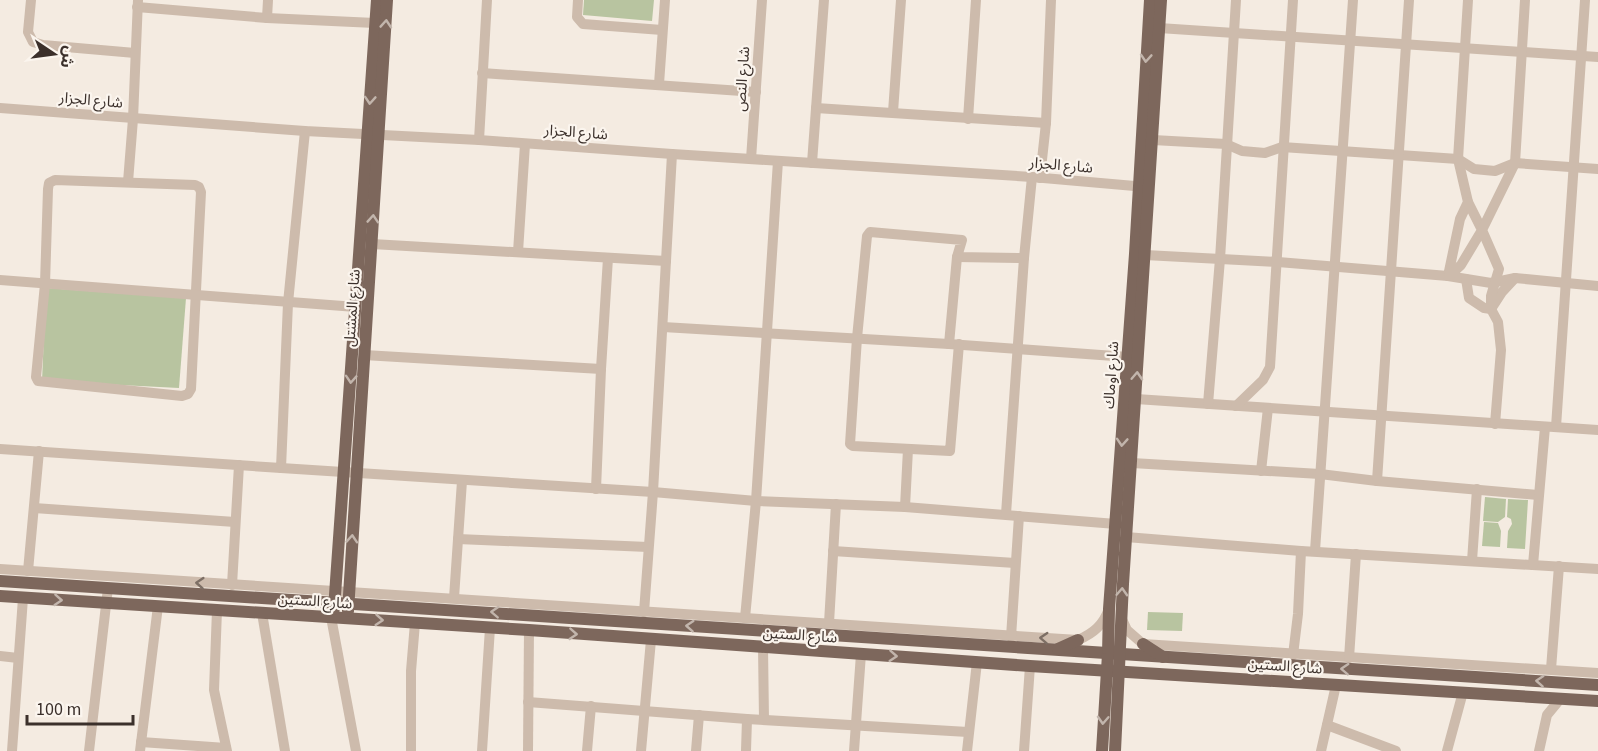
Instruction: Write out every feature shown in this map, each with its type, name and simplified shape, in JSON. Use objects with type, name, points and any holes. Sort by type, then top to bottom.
[{"type":"main road","name":"شارع المشتل","points":[[347,618],[342,598],[372,244],[377,0]]},
{"type":"main road","name":"شارع المشتل","points":[[351,472],[356,307],[387,0]]},
{"type":"main road","name":"شارع اوماك","points":[[1102,751],[1105,696],[1113,671],[1121,616],[1132,463],[1145,255],[1144,187],[1150,0]]},
{"type":"main road","name":"شارع اوماك","points":[[1114,655],[1109,609],[1128,357],[1144,187],[1153,140],[1161,0]]},
{"type":"main road","name":"شارع الستين","points":[[0,581],[131,590],[342,598],[532,610],[719,627],[843,629],[1114,655],[1598,685]]},
{"type":"main road","points":[[130,604],[131,590]]},
{"type":"main road","name":"شارع الستين","points":[[0,596],[529,630],[1030,666],[1598,701]]},
{"type":"main road","name":"شارع المشتل","points":[[331,617],[342,598]]},
{"type":"main road","points":[[717,644],[719,627]]},
{"type":"main road","points":[[736,645],[737,628]]},
{"type":"main road","points":[[1055,650],[1078,640]]},
{"type":"main road","points":[[1143,644],[1164,658]]},
{"type":"main road","points":[[1223,661],[1224,677]]},
{"type":"main road","name":"شارع اوماك","points":[[1113,671],[1118,697],[1115,751]]},
{"type":"main road","points":[[1105,696],[1118,697]]},
{"type":"street","points":[[32,0],[28,32],[33,42],[43,45],[135,53]]},
{"type":"street","points":[[267,18],[268,0]]},
{"type":"street","points":[[479,140],[487,0]]},
{"type":"street","points":[[578,0],[577,17],[583,24],[662,30]]},
{"type":"street","points":[[659,84],[665,0]]},
{"type":"street","name":"شارع النص","points":[[751,159],[762,0]]},
{"type":"street","points":[[812,163],[824,0]]},
{"type":"street","points":[[893,112],[901,0]]},
{"type":"street","points":[[968,119],[976,0]]},
{"type":"street","points":[[1006,514],[1024,258],[1046,123],[1051,0]]},
{"type":"street","points":[[1208,404],[1220,259],[1236,0]]},
{"type":"street","points":[[1236,406],[1263,380],[1270,367],[1293,0]]},
{"type":"street","points":[[1315,551],[1353,0]]},
{"type":"street","points":[[1377,482],[1409,0]]},
{"type":"street","points":[[1468,0],[1458,159],[1468,202],[1499,269],[1491,296],[1491,309],[1498,322],[1501,350],[1495,424]]},
{"type":"street","points":[[1448,276],[1461,265],[1482,230],[1515,163],[1525,0]]},
{"type":"street","points":[[1533,565],[1538,495],[1550,427],[1566,283],[1585,0]]},
{"type":"street","points":[[128,183],[138,4],[267,18],[375,23]]},
{"type":"street","points":[[1159,28],[1598,57]]},
{"type":"street","points":[[482,73],[756,92]]},
{"type":"street","name":"شارع الجزار","points":[[0,108],[305,131],[373,133],[1036,177],[1144,187]]},
{"type":"street","points":[[816,108],[1046,123]]},
{"type":"street","points":[[281,468],[288,303],[305,131]]},
{"type":"street","points":[[1153,140],[1226,144],[1242,151],[1265,153],[1282,147],[1458,159],[1474,169],[1496,171],[1515,163],[1598,169]]},
{"type":"street","points":[[518,252],[525,144]]},
{"type":"street","points":[[644,612],[672,154]]},
{"type":"street","points":[[746,618],[756,501],[778,161]]},
{"type":"street","points":[[54,180],[195,185],[199,187],[201,192],[188,394],[182,396],[38,381],[36,377],[45,284],[49,183],[54,180]]},
{"type":"street","points":[[1448,276],[1460,219],[1468,202]]},
{"type":"street","points":[[870,232],[962,240],[957,257],[950,451],[908,450],[850,444],[857,338],[867,236],[870,232]]},
{"type":"street","points":[[372,244],[666,261]]},
{"type":"street","points":[[1145,255],[1278,262],[1494,282],[1515,278],[1598,286]]},
{"type":"street","points":[[957,257],[1024,258]]},
{"type":"street","points":[[596,489],[608,258]]},
{"type":"street","points":[[1491,309],[1515,278]]},
{"type":"street","points":[[1466,279],[1469,298],[1484,308],[1491,309]]},
{"type":"street","points":[[0,280],[356,307]]},
{"type":"street","points":[[663,327],[1018,348],[1128,357]]},
{"type":"street","points":[[364,355],[601,369]]},
{"type":"street","points":[[1136,399],[1325,414],[1383,415],[1598,430]]},
{"type":"street","points":[[1261,471],[1268,408]]},
{"type":"street","points":[[0,449],[653,492],[756,501],[905,507],[1116,524]]},
{"type":"street","points":[[905,507],[908,450]]},
{"type":"street","points":[[28,571],[39,451]]},
{"type":"street","points":[[1132,463],[1320,474],[1377,482],[1538,495]]},
{"type":"street","points":[[232,585],[239,465]]},
{"type":"street","points":[[454,598],[462,481]]},
{"type":"street","points":[[1472,561],[1477,489]]},
{"type":"street","points":[[829,623],[836,504]]},
{"type":"street","points":[[34,508],[235,522]]},
{"type":"street","points":[[1011,636],[1019,516]]},
{"type":"street","points":[[1126,537],[1301,551],[1598,569]]},
{"type":"street","points":[[458,538],[648,547]]},
{"type":"street","points":[[833,551],[1015,563]]},
{"type":"street","points":[[1293,655],[1298,614],[1301,551]]},
{"type":"street","points":[[1349,658],[1356,554]]},
{"type":"street","points":[[1551,669],[1559,566]]},
{"type":"street","points":[[0,569],[232,585],[342,598],[454,598],[532,610],[644,612],[829,623],[843,629],[1078,640],[1095,631],[1102,624],[1109,609]]},
{"type":"street","points":[[89,751],[108,588]]},
{"type":"street","points":[[12,751],[23,598]]},
{"type":"street","points":[[158,606],[140,746],[227,749],[214,690],[217,610]]},
{"type":"street","points":[[262,613],[285,751]]},
{"type":"street","points":[[1121,616],[1127,630],[1143,644],[1598,673]]},
{"type":"street","points":[[331,617],[356,751]]},
{"type":"street","points":[[411,751],[411,671],[415,623]]},
{"type":"street","points":[[482,751],[490,628]]},
{"type":"street","points":[[528,751],[529,630]]},
{"type":"street","points":[[641,751],[651,640]]},
{"type":"street","points":[[764,647],[764,720]]},
{"type":"street","points":[[854,751],[861,654]]},
{"type":"street","points":[[0,656],[18,658]]},
{"type":"street","points":[[968,751],[968,732],[977,662]]},
{"type":"street","points":[[1024,751],[1030,666]]},
{"type":"street","points":[[1321,751],[1336,685]]},
{"type":"street","points":[[1447,751],[1463,692]]},
{"type":"street","points":[[1538,697],[1547,715]]},
{"type":"street","points":[[1539,751],[1547,715],[1560,698]]},
{"type":"street","points":[[528,702],[747,719],[968,732]]},
{"type":"street","points":[[588,751],[591,706]]},
{"type":"street","points":[[696,751],[699,715]]},
{"type":"street","points":[[746,751],[747,719]]},
{"type":"street","points":[[1327,725],[1392,750]]},
{"type":"green space","points":[[584,0],[654,0],[652,21],[583,15]]},
{"type":"green space","points":[[46,288],[186,298],[179,388],[42,381]]},
{"type":"green space","points":[[1485,497],[1506,499],[1505,517],[1498,522],[1483,521]]},
{"type":"green space","points":[[1508,499],[1528,500],[1525,549],[1507,548],[1508,531],[1512,524],[1511,519],[1507,517]]},
{"type":"green space","points":[[1484,522],[1498,523],[1501,531],[1500,547],[1482,546]]},
{"type":"green space","points":[[1148,612],[1183,613],[1182,631],[1147,630]]}]
